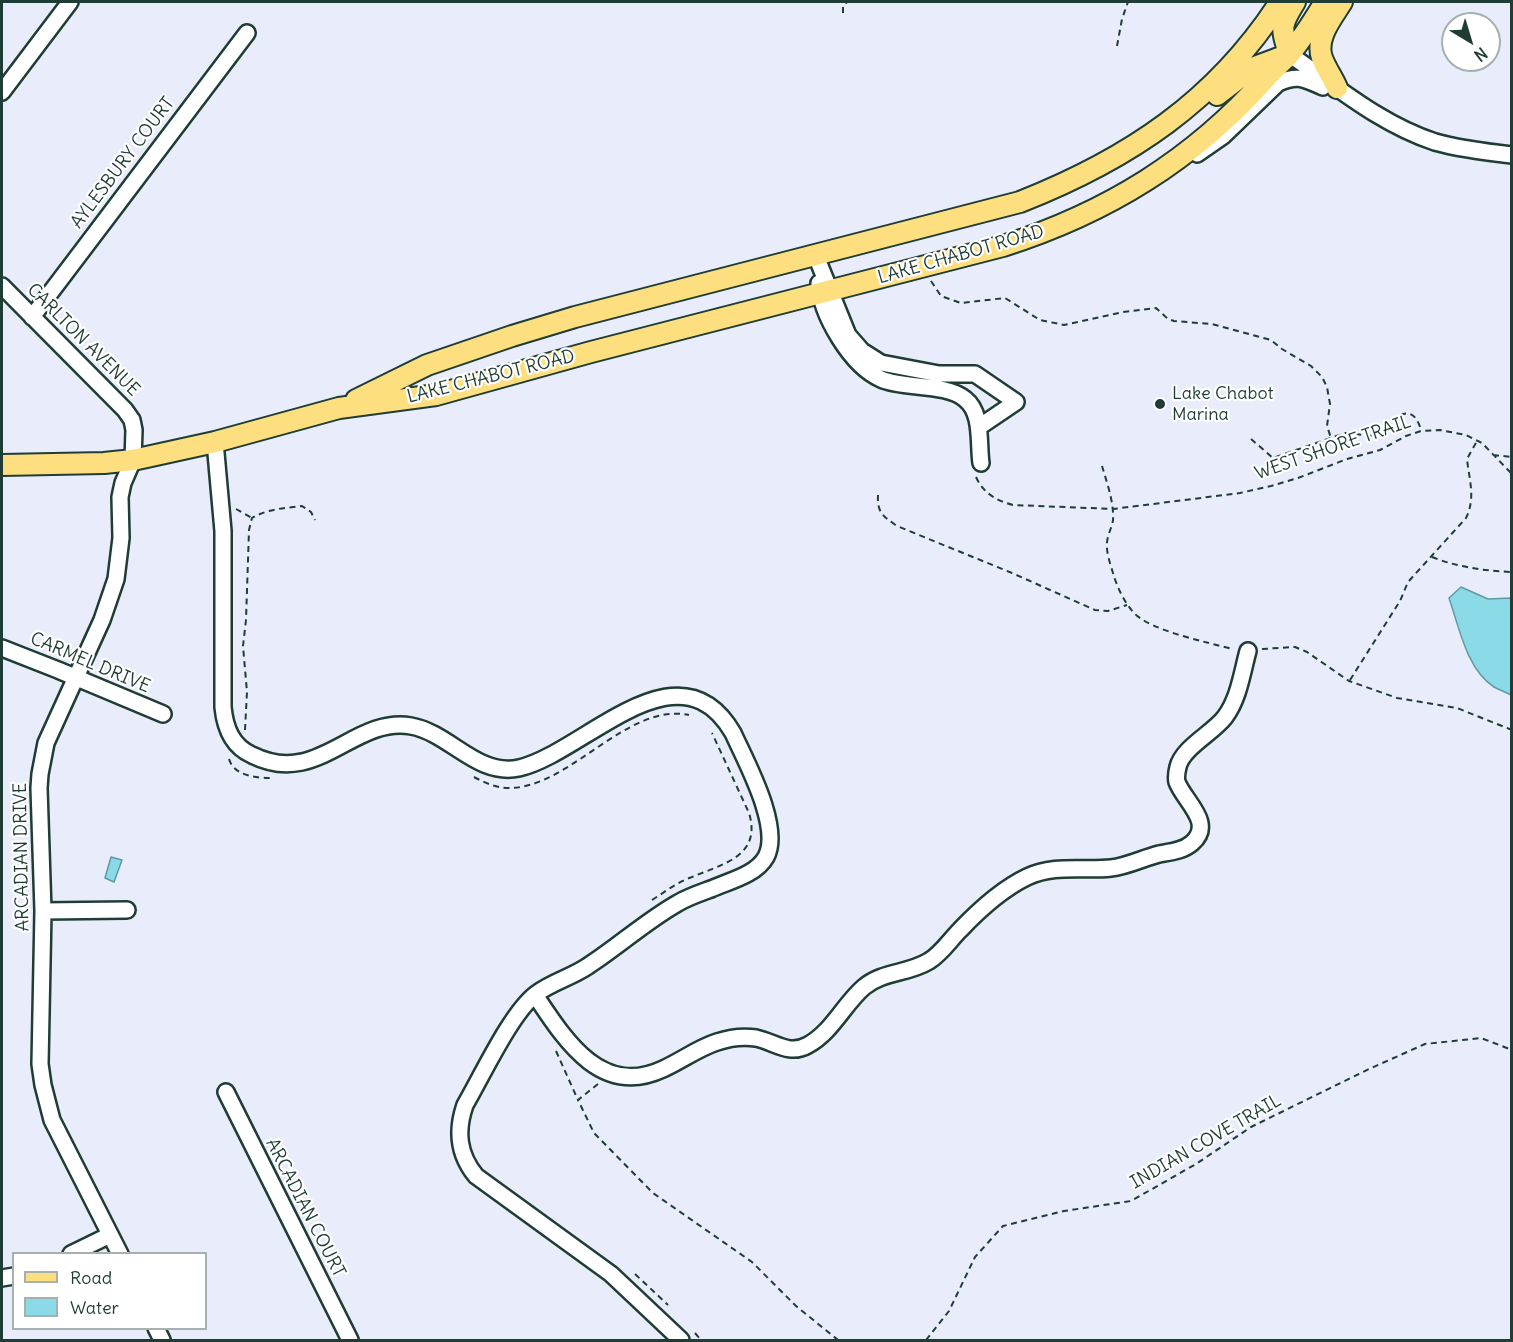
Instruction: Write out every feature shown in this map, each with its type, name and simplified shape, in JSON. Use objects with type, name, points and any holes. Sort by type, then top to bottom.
[{"type":"main road","name":"LAKE CHABOT ROAD","points":[[339,408],[427,365],[512,336],[575,317],[1020,202],[1095,170],[1171,120],[1213,83],[1258,33],[1280,2]]},
{"type":"main road","points":[[1171,120],[1203,107],[1252,68],[1289,54],[1282,31],[1284,19],[1296,2]]},
{"type":"main road","name":"LAKE CHABOT ROAD","points":[[2,465],[104,464],[133,460],[215,442],[339,408],[436,395],[1038,235],[1099,208],[1162,171],[1212,132],[1235,112],[1289,54],[1324,2]]},
{"type":"main road","points":[[1337,88],[1321,56],[1320,44],[1325,30],[1342,2]]},
{"type":"street","points":[[2,92],[70,2]]},
{"type":"street","name":"AYLESBURY COURT","points":[[32,317],[247,33]]},
{"type":"street","points":[[1289,54],[1379,116],[1418,135],[1453,147],[1512,155]]},
{"type":"street","points":[[1162,171],[1189,159],[1223,136],[1278,83],[1289,78],[1303,78],[1322,87],[1337,88]]},
{"type":"street","points":[[816,256],[838,337],[856,361],[881,380],[950,391],[966,399],[977,415],[979,427],[977,468]]},
{"type":"street","name":"CARLTON AVENUE","points":[[2,286],[128,415],[134,430],[133,460]]},
{"type":"street","points":[[825,293],[848,335],[862,351],[881,363],[939,374],[975,374],[1016,402],[979,427]]},
{"type":"street","points":[[950,391],[954,374]]},
{"type":"street","points":[[215,442],[223,531],[223,708],[230,735],[245,752],[267,761],[298,764],[326,755],[371,732],[387,726],[400,725],[435,735],[485,765],[504,769],[517,768],[546,758],[630,709],[660,698],[675,696],[694,698],[706,703],[726,720],[733,733],[768,817],[770,846],[765,858],[755,869],[680,902],[652,919],[610,952],[535,995],[511,1025],[465,1105],[460,1119],[460,1145],[469,1167],[486,1184],[611,1274],[681,1341]]},
{"type":"street","name":"ARCADIAN DRIVE","points":[[119,1252],[58,1133],[45,1095],[40,1064],[43,911],[39,788],[46,743],[102,620],[116,579],[121,538],[120,497],[123,483],[133,460]]},
{"type":"street","name":"CARMEL DRIVE","points":[[2,648],[163,714]]},
{"type":"street","points":[[535,995],[558,1028],[581,1055],[610,1074],[635,1077],[649,1074],[662,1070],[708,1044],[733,1038],[756,1038],[791,1050],[801,1048],[824,1032],[863,988],[880,977],[928,962],[990,903],[1020,880],[1034,873],[1055,869],[1119,866],[1188,847],[1197,838],[1199,819],[1177,781],[1177,768],[1182,756],[1216,728],[1230,709],[1236,697],[1248,651]]},
{"type":"street","points":[[43,911],[127,910]]},
{"type":"street","name":"ARCADIAN COURT","points":[[226,1092],[350,1341]]},
{"type":"street","points":[[75,1252],[110,1235]]},
{"type":"path","points":[[843,13],[843,6],[847,2]]},
{"type":"path","points":[[1117,46],[1128,2]]},
{"type":"path","points":[[922,267],[941,296],[961,303],[1005,298],[1040,320],[1054,323],[1064,325],[1123,312],[1156,308],[1173,321],[1212,324],[1271,340],[1311,366],[1322,377],[1329,393],[1327,426],[1332,438]]},
{"type":"path","points":[[1251,439],[1273,458],[1346,433],[1374,436],[1397,415],[1404,413],[1415,419],[1421,431]]},
{"type":"path","name":"WEST SHORE TRAIL","points":[[977,468],[984,491],[1007,503],[1113,509],[1199,499],[1271,486],[1347,459],[1380,450],[1421,431],[1453,431],[1477,441],[1512,474]]},
{"type":"path","points":[[1349,681],[1400,601],[1408,582],[1466,518],[1471,509],[1471,480],[1467,459],[1477,441]]},
{"type":"path","points":[[1493,455],[1512,457]]},
{"type":"path","points":[[1102,466],[1113,509],[1113,522],[1107,541],[1108,557],[1115,581],[1127,605],[1135,614],[1149,623],[1190,638],[1233,649],[1248,651],[1294,647],[1307,652],[1349,681],[1396,698],[1457,708],[1512,730]]},
{"type":"path","points":[[878,495],[878,507],[883,515],[897,526],[1095,610],[1108,611],[1127,605]]},
{"type":"path","points":[[241,738],[247,720],[243,646],[249,530],[252,518],[272,510],[302,506],[311,512],[315,520]]},
{"type":"path","points":[[1431,556],[1447,563],[1512,572]]},
{"type":"path","points":[[469,774],[497,786],[510,788],[525,785],[557,772],[645,721],[669,715],[691,716]]},
{"type":"path","points":[[648,903],[682,881],[738,857],[750,839],[752,821],[749,813],[718,744],[707,726]]},
{"type":"path","points":[[228,755],[230,763],[241,774],[267,778],[279,777]]},
{"type":"path","name":"INDIAN COVE TRAIL","points":[[926,1341],[949,1311],[975,1257],[1003,1226],[1064,1211],[1131,1201],[1196,1164],[1251,1127],[1425,1044],[1481,1038],[1512,1050]]},
{"type":"path","points":[[556,1049],[594,1133],[653,1193],[752,1262],[796,1306],[838,1341]]},
{"type":"path","points":[[578,1100],[610,1074]]},
{"type":"path","points":[[628,1269],[668,1305]]},
{"type":"path","points":[[688,1327],[701,1341]]},
{"type":"water","points":[[1461,587],[1488,599],[1511,598],[1511,695],[1494,687],[1485,679],[1477,670],[1465,647],[1449,598]]},
{"type":"water","points":[[111,857],[122,860],[114,882],[105,878]]},
{"type":"place","name":"Lake Chabot Marina","points":[[1160,404]]}]
